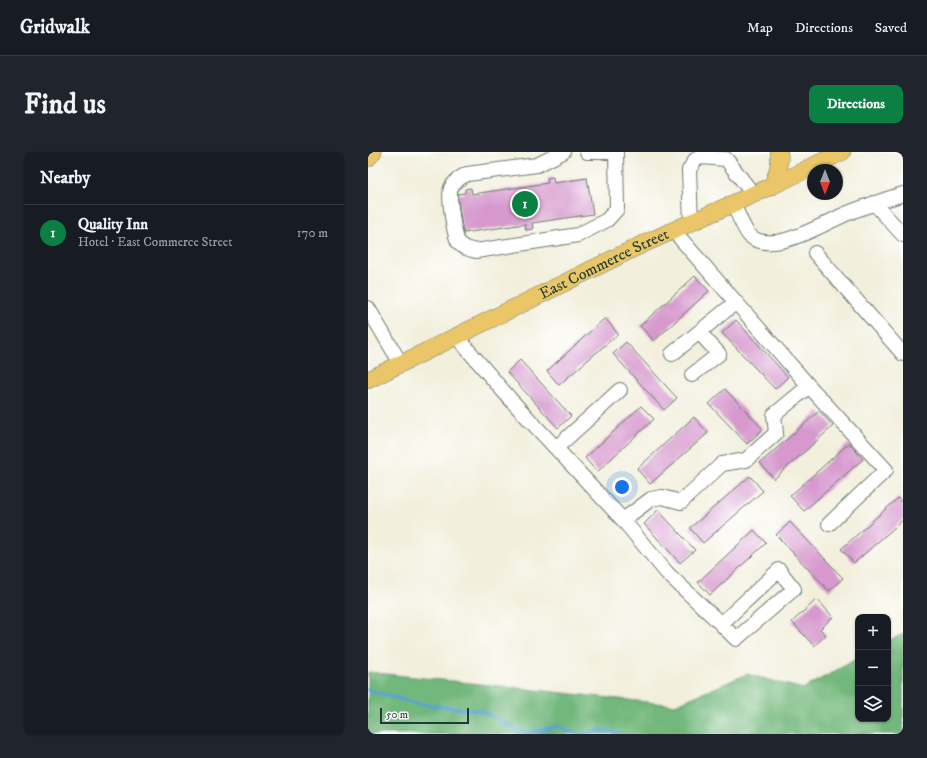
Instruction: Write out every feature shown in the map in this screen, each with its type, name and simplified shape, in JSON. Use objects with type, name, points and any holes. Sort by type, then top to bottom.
[{"type":"main road","points":[[368,158],[373,152]]},
{"type":"main road","points":[[772,186],[778,170],[780,157],[779,152]]},
{"type":"main road","name":"East Commerce Street","points":[[368,380],[673,230],[772,186],[842,152]]},
{"type":"lane","points":[[563,152],[537,165],[467,174],[457,179],[450,189],[450,211],[457,242],[464,248],[476,251],[578,235],[608,220],[617,209],[616,152],[587,152]]},
{"type":"lane","points":[[691,222],[689,170],[695,160],[701,155],[726,159],[753,194]]},
{"type":"lane","points":[[733,203],[749,236],[759,241],[771,242],[788,240],[874,203],[903,194]]},
{"type":"lane","points":[[874,203],[903,235]]},
{"type":"lane","points":[[673,230],[735,303],[886,470],[829,524]]},
{"type":"lane","points":[[815,253],[903,354]]},
{"type":"lane","points":[[672,354],[735,303]]},
{"type":"lane","points":[[369,310],[401,364]]},
{"type":"lane","points":[[692,375],[719,354],[699,332]]},
{"type":"lane","points":[[456,336],[511,400],[623,520],[667,573],[720,624],[736,639],[794,589],[779,570],[720,624]]},
{"type":"lane","points":[[623,520],[651,499],[662,497],[681,502],[722,464],[746,460],[776,433],[774,415],[809,386]]},
{"type":"lane","points":[[556,448],[620,390]]},
{"type":"green space","points":[[903,634],[903,734],[368,734],[368,672],[675,705],[747,674],[803,689],[855,660],[855,722],[891,722],[891,640]]},
{"type":"building","points":[[553,177],[554,183],[587,178],[593,214],[532,223],[533,229],[526,230],[525,224],[463,233],[457,194],[465,193],[465,189],[471,188],[472,194],[548,183],[547,178]]},
{"type":"building","points":[[695,276],[709,291],[654,341],[640,326]]},
{"type":"building","points":[[605,318],[618,334],[559,385],[547,371]]},
{"type":"building","points":[[736,320],[788,377],[775,389],[722,333]]},
{"type":"building","points":[[626,342],[677,398],[664,410],[613,354]]},
{"type":"building","points":[[520,360],[571,416],[558,428],[507,372]]},
{"type":"building","points":[[725,389],[763,429],[747,444],[709,404]]},
{"type":"building","points":[[641,406],[654,419],[597,472],[585,458]]},
{"type":"building","points":[[819,411],[833,426],[774,479],[760,463]]},
{"type":"building","points":[[694,417],[708,433],[650,484],[637,469]]},
{"type":"building","points":[[849,443],[863,459],[804,511],[790,496]]},
{"type":"building","points":[[750,476],[763,491],[703,543],[690,528]]},
{"type":"building","points":[[898,498],[903,504],[903,520],[854,563],[841,549]]},
{"type":"building","points":[[658,510],[695,550],[680,563],[644,524]]},
{"type":"building","points":[[790,522],[843,578],[829,591],[776,535]]},
{"type":"building","points":[[754,530],[766,543],[710,595],[698,582]]},
{"type":"building","points":[[817,599],[833,617],[820,629],[826,635],[814,646],[792,622]]},
{"type":"waterway","points":[[368,690],[419,704],[482,711],[527,734]]},
{"type":"waterway","points":[[527,734],[557,726],[576,734]]},
{"type":"waterway","points":[[581,734],[603,730],[619,734]]},
{"type":"place","name":"Quality Inn","points":[[525,204]]}]
